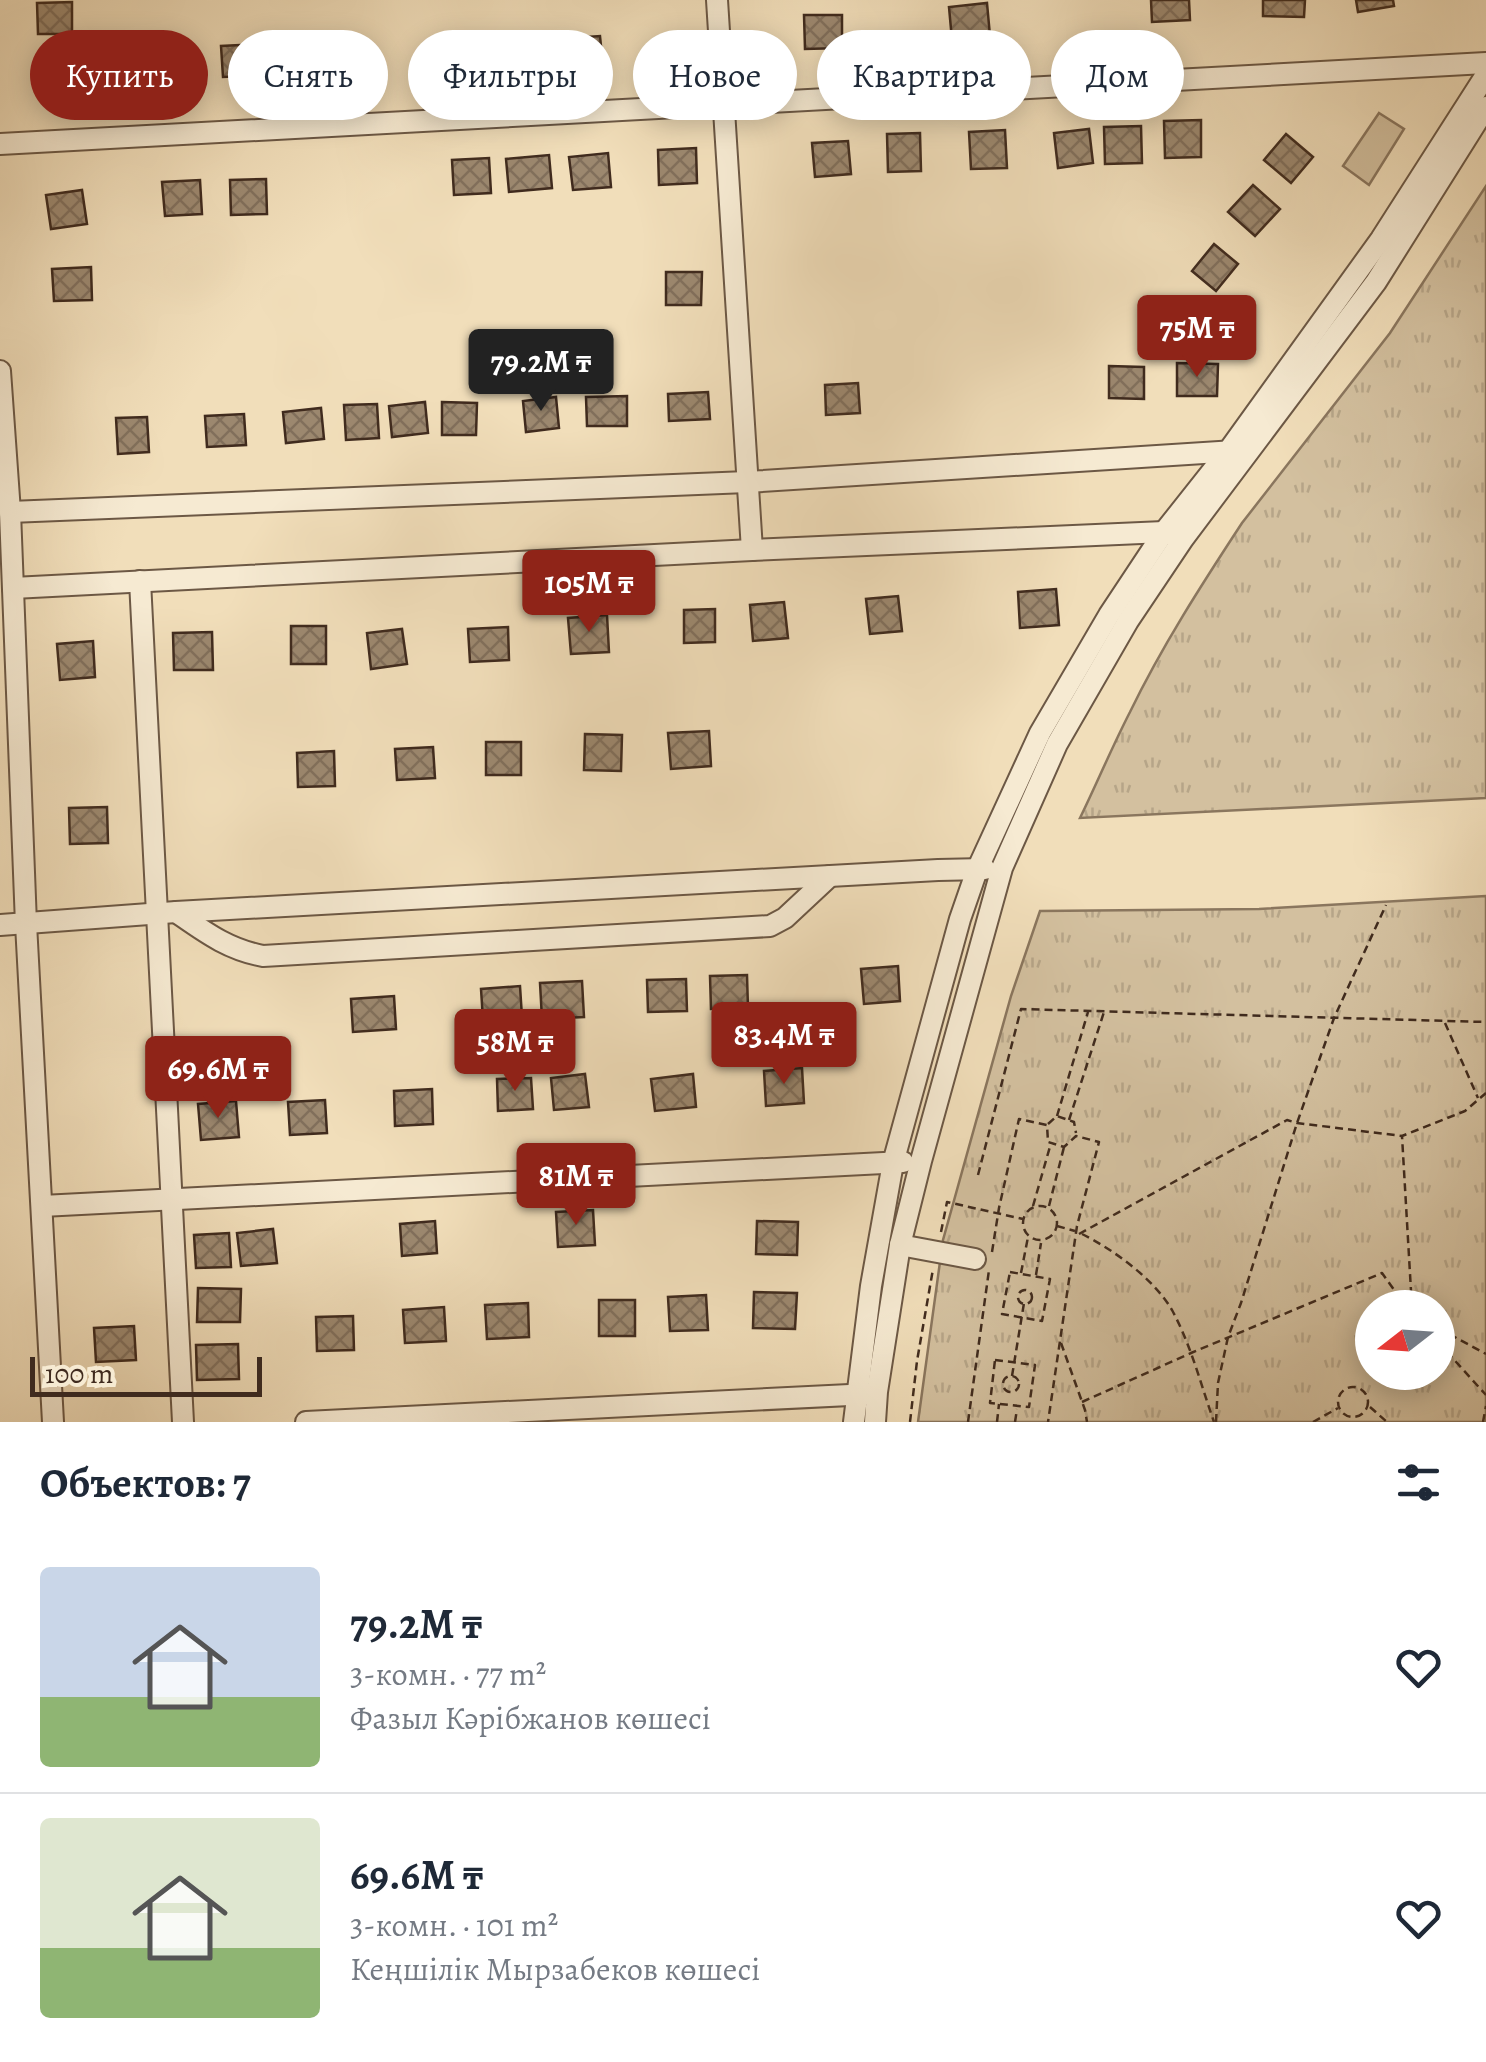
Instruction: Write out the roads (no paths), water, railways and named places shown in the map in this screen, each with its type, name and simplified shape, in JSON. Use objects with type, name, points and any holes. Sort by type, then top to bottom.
[{"type":"street","points":[[717,0],[718,30]]},
{"type":"street","points":[[797,102],[1486,63]]},
{"type":"street","points":[[1238,452],[1486,75]]},
{"type":"street","points":[[875,1422],[867,1394],[871,1286],[893,1162],[960,919],[977,870],[1040,734],[1109,616],[1376,282],[1486,107]]},
{"type":"street","points":[[0,144],[633,111]]},
{"type":"street","points":[[723,120],[752,550]]},
{"type":"street","points":[[0,371],[53,1422]]},
{"type":"street","points":[[10,512],[747,482],[1238,452]]},
{"type":"street","points":[[13,588],[752,550],[1173,536]]},
{"type":"street","points":[[854,1422],[867,1394],[920,1161],[1002,868],[1057,744],[1173,536]]},
{"type":"street","points":[[140,581],[167,913],[170,1200],[183,1422]]},
{"type":"street","points":[[0,925],[1002,868]]},
{"type":"street","points":[[167,913],[223,944],[263,956],[770,926],[785,918],[830,876]]},
{"type":"street","points":[[42,1206],[920,1161]]},
{"type":"street","points":[[900,1245],[985,1260]]},
{"type":"street","points":[[306,1422],[867,1394]]}]
